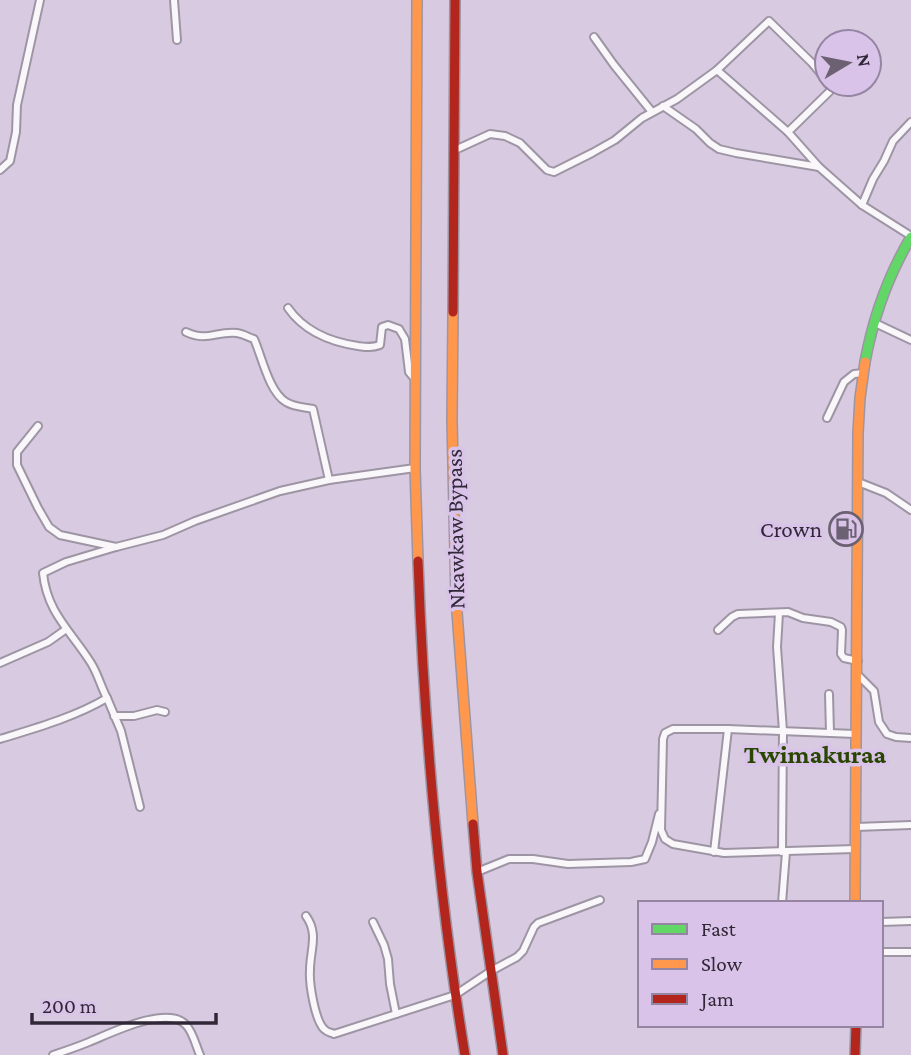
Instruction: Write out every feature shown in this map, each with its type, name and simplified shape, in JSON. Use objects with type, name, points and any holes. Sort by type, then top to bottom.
[{"type":"main road","name":"Nkawkaw Bypass","points":[[417,0],[415,468],[421,648],[437,846],[465,1055]]},
{"type":"main road","name":"Nkawkaw Bypass","points":[[455,0],[452,420],[456,599],[477,872],[503,1055]]},
{"type":"main road","points":[[855,901],[860,397],[875,323],[890,276],[911,236]]},
{"type":"main road","points":[[855,1055],[856,1027]]},
{"type":"street","points":[[0,170],[10,161],[16,132],[17,105],[40,0]]},
{"type":"street","points":[[174,0],[177,40]]},
{"type":"street","points":[[454,150],[490,134],[505,136],[520,143],[547,170],[554,172],[604,147],[652,112],[693,89],[769,21],[813,63]]},
{"type":"street","points":[[594,37],[652,112]]},
{"type":"street","points":[[717,70],[788,132],[819,167],[862,205],[911,236]]},
{"type":"street","points":[[788,132],[823,98]]},
{"type":"street","points":[[663,106],[719,149],[819,167]]},
{"type":"street","points":[[862,205],[893,141],[911,122]]},
{"type":"street","points":[[288,308],[317,334],[344,344],[374,348],[380,345],[382,327],[387,325],[399,329],[405,339],[409,372],[416,380]]},
{"type":"street","points":[[875,323],[911,340]]},
{"type":"street","points":[[186,332],[199,338],[239,333],[254,339],[277,395],[288,404],[313,409],[329,480]]},
{"type":"street","points":[[827,418],[844,382],[854,374],[864,373]]},
{"type":"street","points":[[38,426],[17,452],[18,465],[49,527],[60,535],[116,547]]},
{"type":"street","points":[[140,807],[124,742],[107,698],[93,667],[65,630],[47,597],[43,572],[66,562],[163,535],[258,498],[329,480],[415,468]]},
{"type":"street","points":[[858,482],[886,493],[911,510]]},
{"type":"street","points":[[718,630],[736,615],[788,612],[841,627],[841,654],[844,658],[858,661]]},
{"type":"street","points":[[779,613],[777,647],[783,731],[782,901]]},
{"type":"street","points":[[0,663],[48,642],[65,630]]},
{"type":"street","points":[[0,656],[12,658]]},
{"type":"street","points":[[858,675],[874,691],[879,722],[887,734],[911,738]]},
{"type":"street","points":[[829,694],[830,733]]},
{"type":"street","points":[[0,739],[107,698]]},
{"type":"street","points":[[114,716],[134,716],[157,710],[165,712]]},
{"type":"street","points":[[855,734],[673,729],[665,733],[663,739],[661,802],[664,839],[673,844],[724,853],[855,849]]},
{"type":"street","points":[[715,852],[728,729]]},
{"type":"street","points":[[477,872],[509,859],[568,864],[645,859],[652,842],[661,802]]},
{"type":"street","points":[[856,827],[911,825]]},
{"type":"street","points":[[306,916],[314,933],[310,970],[316,1012],[326,1032],[334,1034],[455,995],[517,957],[538,923],[600,900]]},
{"type":"street","points":[[883,922],[911,921]]},
{"type":"street","points":[[373,922],[388,959],[396,1014]]},
{"type":"street","points":[[883,952],[911,952]]},
{"type":"street","points":[[53,1055],[123,1027],[156,1018],[167,1018],[179,1020],[187,1026],[200,1055]]},
{"type":"traffic: fast","points":[[865,362],[882,298],[911,237]]},
{"type":"traffic: slow","points":[[417,0],[415,468],[418,561]]},
{"type":"traffic: slow","points":[[453,312],[452,420],[456,599],[473,824]]},
{"type":"traffic: slow","points":[[855,901],[858,433],[865,362]]},
{"type":"traffic: jam","points":[[453,312],[455,0]]},
{"type":"traffic: jam","points":[[418,561],[434,809],[447,932],[465,1055]]},
{"type":"traffic: jam","points":[[473,824],[477,872],[503,1055]]},
{"type":"traffic: jam","points":[[855,1055],[856,1027]]},
{"type":"place","name":"Crown","points":[[846,529]]},
{"type":"district","name":"Twimakuraa","points":[[815,754]]}]
